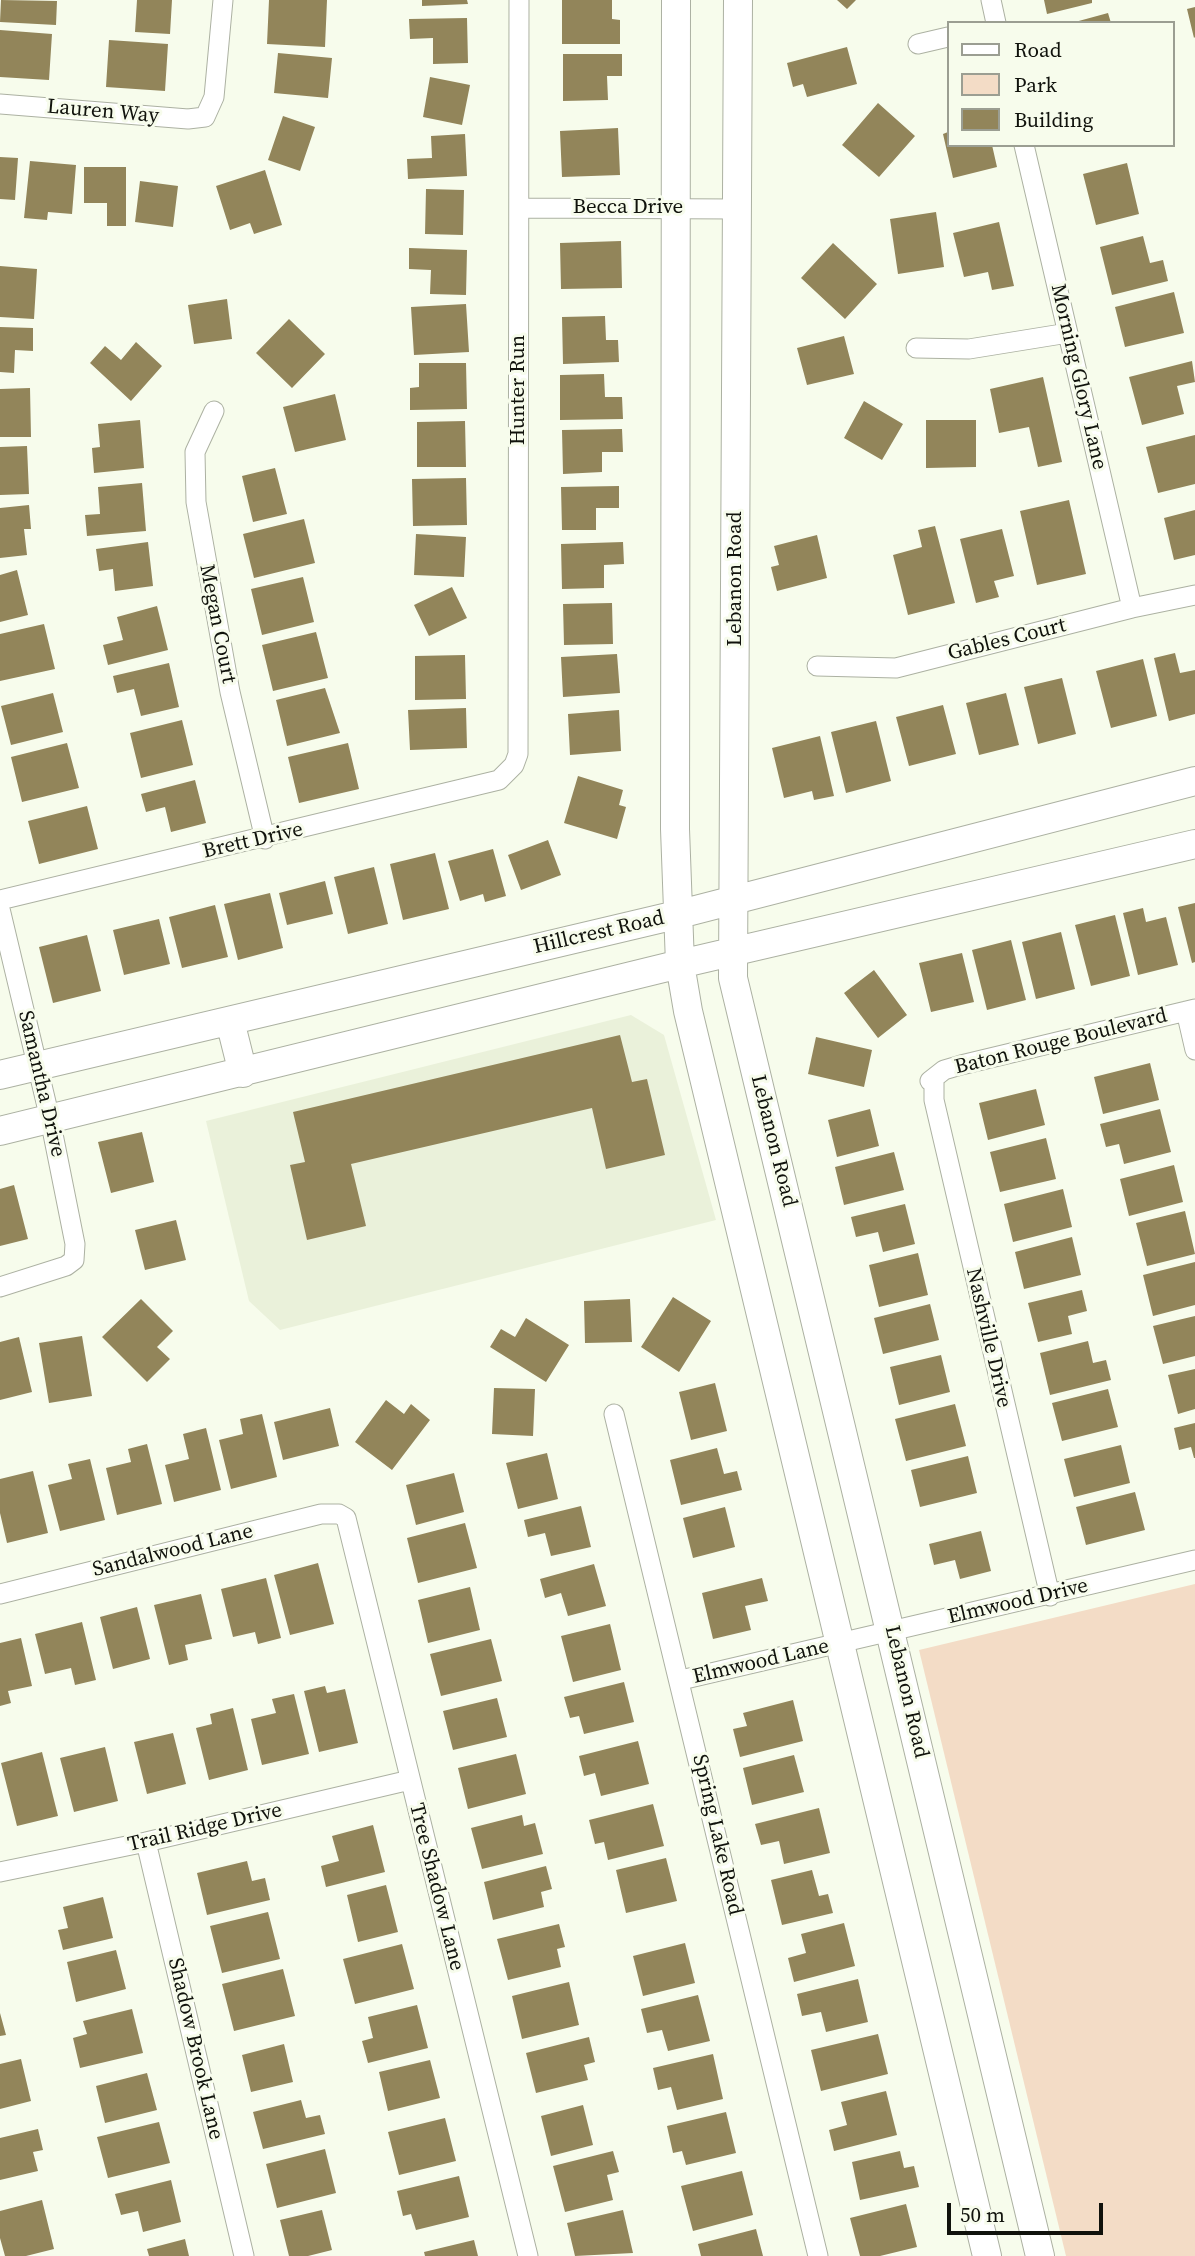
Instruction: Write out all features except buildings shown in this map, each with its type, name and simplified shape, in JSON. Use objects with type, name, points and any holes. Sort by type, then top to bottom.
[{"type":"main road","points":[[676,0],[676,915],[680,964],[688,1011],[842,1643],[987,2256]]},
{"type":"main road","name":"Lebanon Road","points":[[737,0],[732,953],[736,991],[1040,2256]]},
{"type":"main road","name":"Hillcrest Road","points":[[0,1075],[676,915],[1195,781]]},
{"type":"main road","points":[[0,1131],[680,964],[1195,844]]},
{"type":"main road","points":[[230,1021],[243,1073]]},
{"type":"street","name":"Lauren Way","points":[[0,104],[188,119],[205,117],[214,97],[223,0]]},
{"type":"street","name":"Hunter Run","points":[[505,777],[518,754],[519,0]]},
{"type":"street","points":[[991,0],[996,21]]},
{"type":"street","points":[[918,44],[946,37]]},
{"type":"street","name":"Morning Glory Lane","points":[[1024,147],[1132,608]]},
{"type":"street","name":"Becca Drive","points":[[519,208],[737,209]]},
{"type":"street","points":[[916,348],[969,349],[1021,343],[1068,333]]},
{"type":"street","name":"Megan Court","points":[[214,411],[195,452],[196,502],[230,692],[265,839]]},
{"type":"street","name":"Gables Court","points":[[817,666],[896,668],[1132,608],[1195,595]]},
{"type":"street","name":"Brett Drive","points":[[0,900],[265,839],[505,777]]},
{"type":"street","name":"Samantha Drive","points":[[0,909],[50,1119],[75,1244],[74,1261],[56,1271],[0,1287]]},
{"type":"street","points":[[1191,1010],[1195,1050]]},
{"type":"street","name":"Baton Rouge Boulevard","points":[[930,1081],[944,1070],[961,1065],[1191,1010]]},
{"type":"street","name":"Nashville Drive","points":[[930,1081],[934,1083],[934,1100],[1049,1596]]},
{"type":"street","name":"Spring Lake Road","points":[[614,1414],[681,1680],[818,2256]]},
{"type":"street","name":"Sandalwood Lane","points":[[0,1594],[321,1514],[340,1514],[346,1518]]},
{"type":"street","name":"Tree Shadow Lane","points":[[346,1518],[528,2256]]},
{"type":"street","name":"Elmwood Drive","points":[[842,1643],[1195,1560]]},
{"type":"street","name":"Elmwood Lane","points":[[681,1680],[842,1643]]},
{"type":"street","name":"Trail Ridge Drive","points":[[0,1872],[146,1842],[410,1780]]},
{"type":"street","name":"Shadow Brook Lane","points":[[146,1842],[244,2256]]},
{"type":"shaded area","points":[[631,1015],[664,1035],[716,1220],[280,1330],[249,1301],[206,1121]]},
{"type":"green space","points":[[1195,1584],[1195,2256],[1066,2256],[919,1650]]}]
